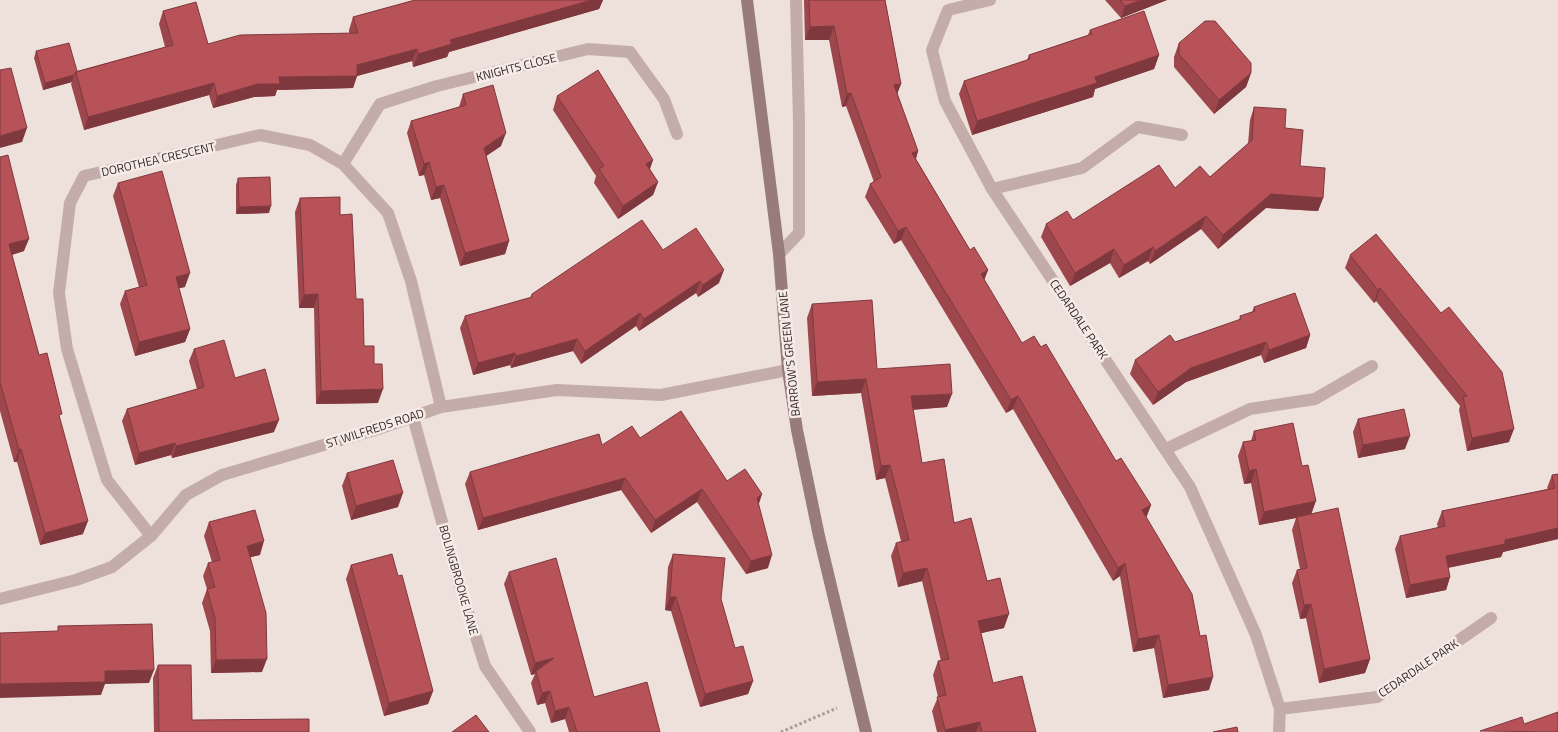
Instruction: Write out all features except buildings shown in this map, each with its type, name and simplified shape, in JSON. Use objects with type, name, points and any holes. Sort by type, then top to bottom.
[{"type":"street","name":"BARROW'S GREEN LANE","points":[[748,0],[779,254],[788,370],[797,430],[819,536],[866,732]]},
{"type":"street","points":[[779,254],[799,233],[796,0]]},
{"type":"street","name":"CEDARDALE PARK","points":[[990,0],[948,10],[932,50],[945,101],[992,189],[1190,487],[1256,635],[1280,709],[1278,732]]},
{"type":"street","name":"KNIGHTS CLOSE","points":[[343,164],[380,104],[437,86],[588,49],[630,52],[664,99],[676,134]]},
{"type":"street","points":[[992,189],[1082,168],[1138,127],[1182,135]]},
{"type":"street","name":"DOROTHEA CRESCENT","points":[[151,536],[107,480],[67,349],[59,293],[70,203],[84,176],[260,135],[310,145],[343,164],[388,213],[411,281],[441,407]]},
{"type":"street","points":[[1166,449],[1250,409],[1314,399],[1372,366]]},
{"type":"street","name":"ST WILFREDS ROAD","points":[[0,599],[76,580],[112,567],[151,536],[186,495],[222,475],[441,407],[557,390],[661,395],[788,370]]},
{"type":"street","name":"BOLINGBROOKE LANE","points":[[413,417],[484,666],[530,732]]},
{"type":"street","name":"CEDARDALE PARK","points":[[1280,709],[1377,697],[1491,618]]},
{"type":"path","points":[[781,732],[859,700]]}]
